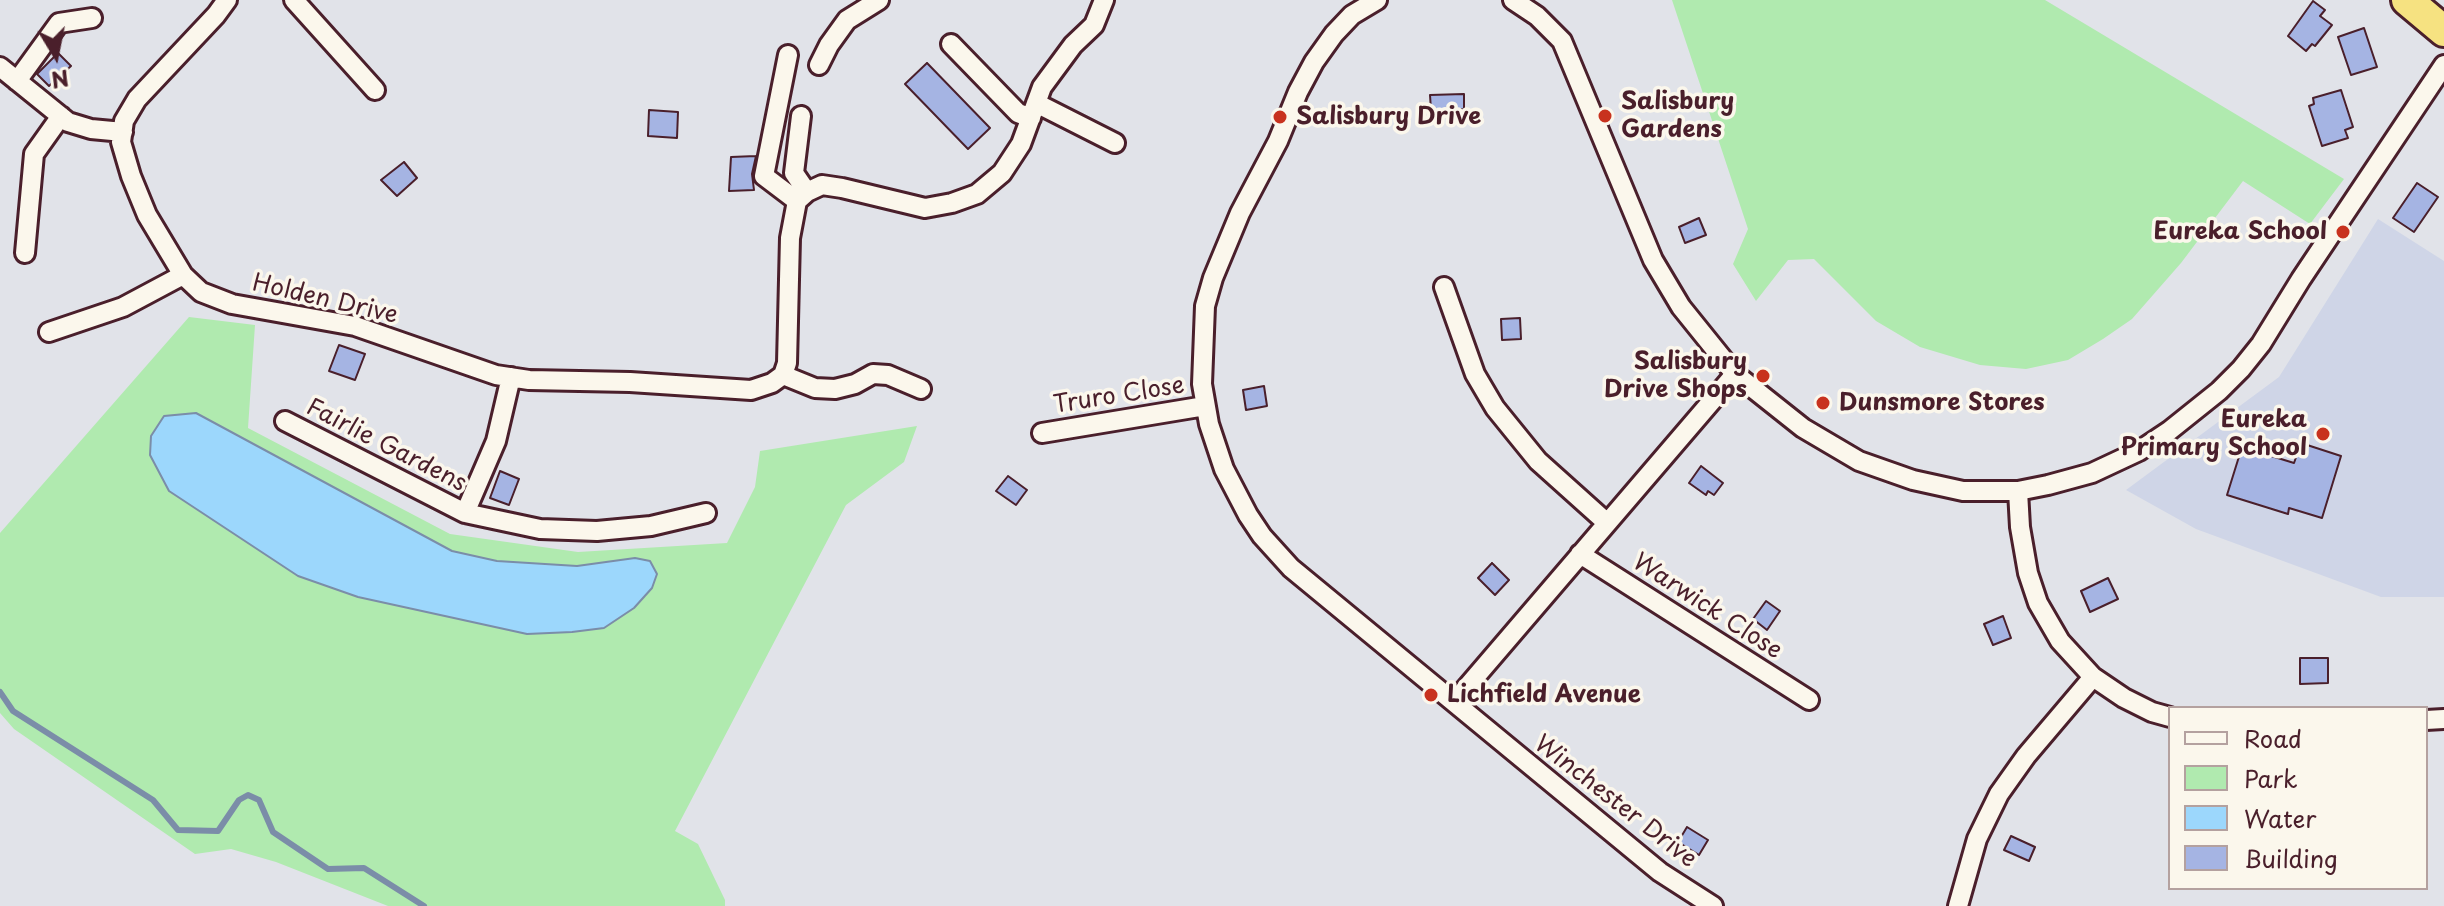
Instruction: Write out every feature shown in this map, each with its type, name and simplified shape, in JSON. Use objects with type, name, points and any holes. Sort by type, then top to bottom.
[{"type":"highway","points":[[2407,0],[2444,31]]},
{"type":"street","points":[[0,67],[68,122],[91,129],[123,132],[124,121],[137,99],[227,0]]},
{"type":"street","points":[[294,0],[375,90]]},
{"type":"street","points":[[819,65],[847,20],[879,0]]},
{"type":"street","points":[[802,196],[822,185],[925,208],[977,194],[1002,173],[1021,144],[1042,87],[1073,45],[1094,25],[1104,0]]},
{"type":"street","points":[[1339,0],[1352,15]]},
{"type":"street","points":[[1377,0],[1352,15],[1314,62],[1235,225],[1205,306],[1202,384],[1205,406],[1224,469],[1262,536],[1291,568],[1454,702],[1735,374]]},
{"type":"street","points":[[1513,0],[1537,16],[1562,41],[1653,260],[1681,307],[1735,374],[1803,428],[1859,461],[1938,487],[1963,491],[2018,491],[2092,473],[2139,451],[2192,414],[2241,369],[2261,344],[2309,266],[2444,65]]},
{"type":"street","points":[[17,81],[59,23],[92,18]]},
{"type":"street","points":[[951,44],[1018,113],[1034,110],[1115,143]]},
{"type":"street","points":[[788,55],[764,176],[802,196]]},
{"type":"street","points":[[25,253],[34,154],[61,116]]},
{"type":"street","points":[[801,116],[794,173],[802,196],[790,238],[787,363],[783,375],[815,388],[835,389],[855,384],[873,374],[888,375],[921,389]]},
{"type":"street","name":"Holden Drive","points":[[123,132],[121,142],[147,215],[183,275],[201,292],[232,304],[355,326],[496,375],[529,380],[630,382],[751,390],[763,388],[783,375]]},
{"type":"street","points":[[49,332],[123,307],[183,275]]},
{"type":"street","points":[[1444,287],[1475,374],[1495,408],[1538,461],[1606,522]]},
{"type":"street","name":"Fairlie Gardens","points":[[465,513],[496,441],[511,377]]},
{"type":"street","name":"Truro Close","points":[[1042,433],[1205,406]]},
{"type":"street","name":"Fairlie Gardens","points":[[285,421],[465,513],[540,529],[597,531],[651,526],[706,513]]},
{"type":"street","points":[[2018,491],[2028,573],[2038,603],[2060,641],[2093,677],[2124,698],[2168,716]]},
{"type":"street","name":"Warwick Close","points":[[1580,554],[1809,700]]},
{"type":"street","points":[[1958,906],[1977,839],[1999,794],[2019,765],[2093,677]]},
{"type":"street","name":"Winchester Drive","points":[[1454,702],[1660,872],[1713,906]]},
{"type":"shaded area","name":"Eureka Primary School","points":[[2378,219],[2444,261],[2444,597],[2381,597],[2196,529],[2126,490],[2279,377]]},
{"type":"green space","points":[[1672,0],[2045,0],[2344,179],[2310,224],[2243,181],[2181,263],[2132,319],[2068,360],[2026,369],[1980,365],[1920,347],[1876,321],[1814,259],[1788,260],[1756,301],[1733,264],[1748,229]]},
{"type":"green space","points":[[189,317],[255,325],[248,428],[450,534],[578,552],[727,543],[755,487],[760,451],[917,426],[904,462],[846,505],[675,831],[698,844],[725,906],[388,906],[276,862],[231,849],[195,854],[14,729],[0,713],[0,533]]},
{"type":"water","points":[[196,413],[452,551],[497,561],[577,566],[635,558],[650,561],[657,574],[652,588],[634,608],[604,628],[527,634],[358,597],[298,576],[169,491],[150,455],[151,436],[164,416]]},
{"type":"building","points":[[2313,1],[2325,10],[2320,16],[2332,25],[2315,46],[2312,44],[2306,51],[2288,36]]},
{"type":"building","points":[[2364,28],[2377,67],[2351,75],[2338,37]]},
{"type":"building","points":[[58,53],[71,66],[49,86],[37,74]]},
{"type":"building","points":[[927,63],[990,128],[968,149],[905,84]]},
{"type":"building","points":[[2341,90],[2353,127],[2345,130],[2348,138],[2322,146],[2309,106],[2314,104],[2313,98]]},
{"type":"building","points":[[1464,94],[1464,109],[1431,110],[1430,95]]},
{"type":"building","points":[[649,110],[678,112],[677,138],[648,136]]},
{"type":"building","points":[[756,156],[752,174],[754,190],[729,191],[731,157]]},
{"type":"building","points":[[404,162],[417,178],[397,196],[381,180]]},
{"type":"building","points":[[2417,183],[2438,197],[2414,232],[2393,218]]},
{"type":"building","points":[[1699,218],[1706,235],[1685,243],[1679,227]]},
{"type":"building","points":[[1520,318],[1521,339],[1502,340],[1501,319]]},
{"type":"building","points":[[339,345],[365,354],[355,380],[329,371]]},
{"type":"building","points":[[1264,386],[1267,406],[1246,410],[1243,390]]},
{"type":"building","points":[[2301,443],[2341,456],[2322,518],[2289,508],[2288,514],[2227,495],[2242,447],[2294,463]]},
{"type":"building","points":[[1701,466],[1723,483],[1714,495],[1708,491],[1706,495],[1689,483]]},
{"type":"building","points":[[500,471],[519,479],[509,505],[490,498]]},
{"type":"building","points":[[1008,476],[1027,490],[1016,505],[996,491]]},
{"type":"building","points":[[1492,563],[1509,580],[1495,595],[1478,578]]},
{"type":"building","points":[[2108,578],[2118,599],[2090,612],[2081,591]]},
{"type":"building","points":[[1766,601],[1780,611],[1767,630],[1753,619]]},
{"type":"building","points":[[2003,616],[2011,638],[1993,645],[1984,624]]},
{"type":"building","points":[[2300,658],[2328,658],[2328,683],[2300,684]]},
{"type":"building","points":[[1687,827],[1708,840],[1699,855],[1678,842]]},
{"type":"building","points":[[2011,836],[2035,847],[2029,861],[2004,850]]},
{"type":"waterway","points":[[0,692],[13,711],[153,800],[178,830],[218,831],[239,800],[248,795],[259,800],[273,832],[328,869],[364,868],[424,906]]},
{"type":"place","name":"Salisbury Gardens","points":[[1605,116]]},
{"type":"place","name":"Salisbury Drive","points":[[1280,117]]},
{"type":"place","name":"Eureka School","points":[[2343,232]]},
{"type":"place","name":"Salisbury Drive Shops","points":[[1763,376]]},
{"type":"place","name":"Dunsmore Stores","points":[[1823,403]]},
{"type":"place","name":"Eureka Primary School","points":[[2323,434]]},
{"type":"place","name":"Lichfield Avenue","points":[[1431,695]]}]
